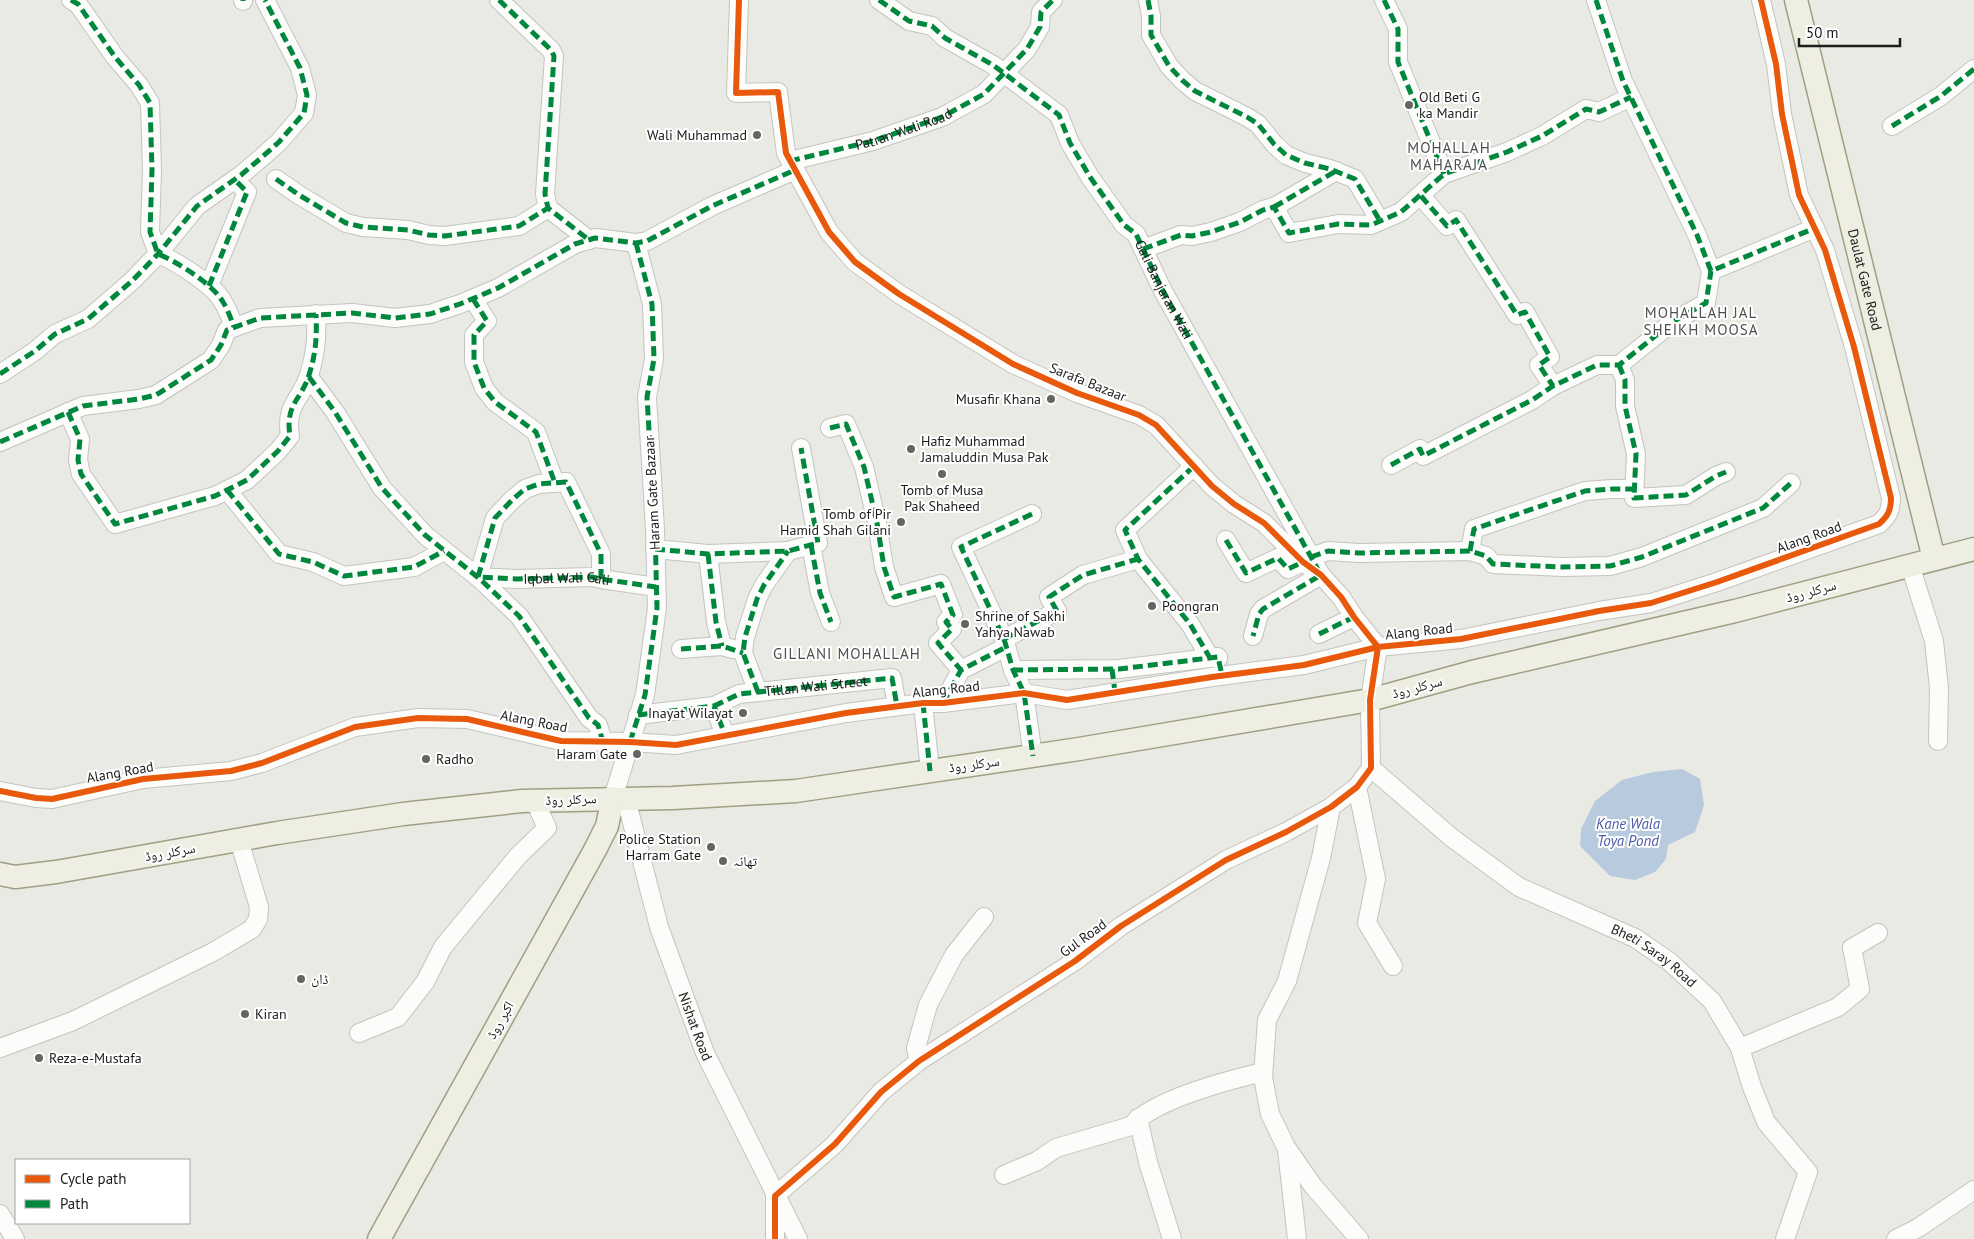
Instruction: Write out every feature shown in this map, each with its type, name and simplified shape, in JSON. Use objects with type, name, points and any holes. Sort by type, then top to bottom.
[{"type":"main road","name":"Daulat Gate Road","points":[[1796,0],[1934,558]]},
{"type":"main road","name":"سرکلر روڈ","points":[[0,874],[15,877],[56,872],[238,840],[403,814],[535,800],[673,798],[796,791],[1033,756],[1370,700],[1472,672],[1735,611],[1974,549]]},
{"type":"main road","name":"اکبر روڈ","points":[[379,1239],[603,834],[620,798]]},
{"type":"street","points":[[0,374],[55,334],[88,319],[132,281],[158,254],[197,206],[235,180],[279,142],[304,113],[306,95],[300,68],[265,0]]},
{"type":"street","points":[[499,0],[551,50],[554,56],[545,194],[548,208],[588,240]]},
{"type":"street","points":[[739,0],[735,74],[736,93],[778,92],[790,161]]},
{"type":"street","name":"Gali Banjaran Wali","points":[[879,0],[909,21],[932,26],[945,38],[1005,74],[1059,115],[1070,143],[1090,177],[1124,225],[1136,234],[1162,289],[1307,559]]},
{"type":"street","name":"Patran Wali Road","points":[[636,243],[647,241],[790,161],[873,141],[942,117],[984,94],[1005,74],[1026,49],[1040,27],[1041,12],[1053,0]]},
{"type":"street","points":[[1148,0],[1151,16],[1151,34],[1169,66],[1182,80],[1195,91],[1258,124],[1286,155],[1355,179],[1380,221]]},
{"type":"street","points":[[1384,0],[1398,29],[1398,62],[1444,174]]},
{"type":"street","points":[[1390,465],[1420,449],[1423,456],[1532,400],[1553,386],[1597,365],[1619,365],[1674,321],[1706,303],[1711,271],[1697,236],[1624,81],[1596,0]]},
{"type":"street","points":[[1711,271],[1815,228],[1799,195],[1782,114],[1776,64],[1761,0]]},
{"type":"street","points":[[76,1],[115,56],[139,85],[150,104],[152,170],[150,232],[158,254],[166,257],[209,286],[223,301],[234,327]]},
{"type":"street","points":[[1892,126],[1941,96],[1974,69]]},
{"type":"street","points":[[1274,207],[1288,233],[1338,224],[1371,225],[1401,212],[1444,174],[1507,152],[1542,136],[1586,109],[1599,112],[1631,97]]},
{"type":"street","name":"Sarafa Bazaar","points":[[790,161],[829,232],[855,262],[899,294],[1013,364],[1077,393],[1139,415],[1156,425],[1212,486],[1234,504],[1264,522],[1307,559],[1341,597],[1378,647]]},
{"type":"street","points":[[1143,249],[1181,235],[1192,236],[1211,232],[1240,222],[1263,210],[1274,207],[1336,171]]},
{"type":"street","points":[[276,179],[298,195],[346,223],[363,227],[408,230],[429,235],[445,236],[519,226],[548,208]]},
{"type":"street","points":[[209,286],[247,192],[235,180]]},
{"type":"street","points":[[1421,196],[1447,226],[1456,220],[1517,315],[1524,312],[1550,357],[1539,365],[1553,386]]},
{"type":"street","name":"Alang Road","points":[[0,791],[52,799],[143,779],[231,771],[262,763],[355,727],[418,718],[467,720],[561,741],[676,745],[846,713],[922,703],[943,703],[1024,692],[1067,700],[1222,675],[1304,665],[1378,647],[1462,639],[1599,611],[1651,603],[1866,530],[1886,518],[1891,507],[1891,498],[1854,347],[1825,250],[1815,228]]},
{"type":"street","points":[[0,442],[83,406],[156,395],[211,360],[221,345],[227,330],[260,318],[352,313],[400,318],[430,314],[498,288],[575,244],[595,238],[636,243]]},
{"type":"street","name":"Haram Gate Bazaar","points":[[620,798],[630,742],[645,695],[657,608],[647,397],[654,359],[652,304],[636,243]]},
{"type":"street","points":[[473,299],[487,321],[474,336],[474,362],[484,388],[495,402],[536,432],[554,483]]},
{"type":"street","points":[[68,412],[80,439],[78,460],[81,474],[116,524],[216,496],[247,480],[278,451],[290,436],[288,421],[291,408],[309,378],[317,344],[316,314]]},
{"type":"street","points":[[1619,365],[1626,380],[1625,406],[1636,454],[1634,498],[1686,495],[1716,476],[1726,472]]},
{"type":"street","points":[[309,378],[335,412],[382,488],[425,535],[478,577],[519,616],[589,718],[598,725],[603,742]]},
{"type":"street","points":[[830,428],[846,424],[864,467],[877,523],[884,567],[894,597],[941,584],[953,616],[946,622],[952,629],[938,643],[961,670]]},
{"type":"street","points":[[655,549],[708,554],[788,551],[818,543],[801,448]]},
{"type":"street","points":[[1194,466],[1125,530],[1138,559],[1190,624],[1210,658]]},
{"type":"street","points":[[478,577],[495,518],[525,489],[539,484],[566,482],[601,554],[601,579]]},
{"type":"street","points":[[1226,540],[1246,573],[1278,558],[1288,569],[1328,551],[1359,553],[1470,551],[1486,556],[1494,564],[1562,567],[1610,566],[1642,557],[1763,508],[1791,483]]},
{"type":"street","points":[[1470,551],[1474,529],[1585,491],[1634,489]]},
{"type":"street","points":[[227,490],[279,554],[313,562],[344,576],[414,567],[444,550]]},
{"type":"street","points":[[1032,514],[961,547],[1005,643],[1013,670],[1024,692],[1033,756]]},
{"type":"street","points":[[811,545],[820,593],[831,622]]},
{"type":"street","points":[[758,692],[743,653],[745,636],[757,599],[764,585],[788,551]]},
{"type":"street","points":[[708,554],[716,622],[722,646]]},
{"type":"street","points":[[943,703],[961,670],[1057,611],[1049,597],[1083,575],[1138,559]]},
{"type":"street","points":[[1910,565],[1934,641],[1939,688],[1938,741]]},
{"type":"street","points":[[1253,636],[1259,614],[1263,609],[1320,575]]},
{"type":"street","name":"Iqbal Wali Gali","points":[[478,577],[601,579],[656,587]]},
{"type":"street","points":[[1319,634],[1354,617]]},
{"type":"street","points":[[681,649],[722,646],[743,653]]},
{"type":"street","points":[[1371,768],[1370,700],[1378,647]]},
{"type":"street","points":[[1013,670],[1112,669],[1218,657],[1222,675]]},
{"type":"street","points":[[1112,669],[1115,692]]},
{"type":"street","name":"Tillan Wali Street","points":[[638,715],[714,706],[739,694],[892,678],[897,706]]},
{"type":"street","points":[[922,703],[930,771]]},
{"type":"street","points":[[714,706],[725,735]]},
{"type":"street","name":"Gul Road","points":[[775,1196],[835,1144],[881,1092],[919,1061],[1075,961],[1121,926],[1226,860],[1286,832],[1331,807],[1357,787],[1371,768]]},
{"type":"street","name":"Bheti Saray Road","points":[[1371,768],[1452,838],[1519,887],[1635,938],[1670,962],[1712,1001],[1740,1048],[1752,1087],[1766,1122],[1808,1172],[1785,1239]]},
{"type":"street","points":[[1357,787],[1376,879],[1367,923],[1393,966]]},
{"type":"street","name":"Nishat Road","points":[[620,798],[659,927],[705,1053],[798,1239]]},
{"type":"street","points":[[358,1033],[398,1017],[425,982],[444,946],[518,856],[547,828],[535,800]]},
{"type":"street","points":[[1331,807],[1321,858],[1287,981],[1267,1020],[1263,1072],[1270,1114],[1286,1147],[1313,1186],[1359,1239]]},
{"type":"street","points":[[0,1048],[73,1021],[214,952],[252,930],[258,919],[259,907],[238,840]]},
{"type":"street","points":[[919,1061],[916,1048],[928,1005],[954,955],[984,917]]},
{"type":"street","points":[[1740,1048],[1838,1007],[1860,989],[1852,948],[1878,933]]},
{"type":"street","points":[[1004,1176],[1037,1161],[1056,1148],[1131,1126],[1138,1118],[1184,1095],[1236,1078],[1263,1072]]},
{"type":"street","points":[[1138,1118],[1148,1162],[1172,1239]]},
{"type":"street","points":[[1286,1147],[1296,1239]]},
{"type":"street","points":[[1896,1239],[1918,1228],[1974,1190]]},
{"type":"street","points":[[775,1196],[775,1239]]},
{"type":"street","points":[[0,1214],[15,1239]]},
{"type":"water","name":"Kane Wala Toya Pond","points":[[1682,769],[1700,779],[1704,805],[1695,832],[1668,845],[1666,859],[1655,872],[1635,880],[1610,876],[1580,846],[1581,829],[1595,801],[1622,780],[1653,772]]},
{"type":"marked path","points":[[71,0],[78,4],[115,57],[139,85],[150,103],[152,170],[150,232],[158,254],[184,268],[212,288],[225,305],[234,327]]},
{"type":"marked path","points":[[0,374],[35,351],[55,334],[88,319],[132,281],[158,254],[197,206],[241,175],[261,158],[279,142],[304,113],[307,95],[300,68],[265,0]]},
{"type":"marked path","points":[[499,0],[551,50],[554,56],[545,194],[548,208],[589,240]]},
{"type":"marked path","points":[[879,0],[909,21],[932,26],[945,38],[993,65],[1059,115],[1070,143],[1090,177],[1124,225],[1136,234],[1162,289],[1321,575],[1263,609],[1259,614],[1253,636]]},
{"type":"marked path","points":[[790,161],[873,141],[942,117],[984,94],[1027,49],[1040,27],[1041,12],[1053,0]]},
{"type":"marked path","points":[[1148,0],[1151,16],[1151,35],[1169,66],[1182,80],[1195,91],[1258,124],[1274,144],[1286,155],[1355,179],[1380,221]]},
{"type":"marked path","points":[[1384,0],[1398,29],[1398,62],[1444,174]]},
{"type":"marked path","points":[[1596,0],[1623,81],[1697,235],[1711,271],[1815,228]]},
{"type":"marked path","points":[[1892,126],[1941,96],[1974,69]]},
{"type":"marked path","points":[[1143,249],[1181,235],[1192,236],[1211,232],[1274,207],[1289,233],[1338,224],[1371,225],[1401,212],[1444,174],[1507,152],[1542,136],[1586,109],[1599,112],[1631,97]]},
{"type":"marked path","points":[[0,442],[83,406],[156,395],[211,360],[221,345],[227,330],[260,318],[352,313],[395,318],[430,314],[498,288],[575,244],[595,238],[636,243],[647,241],[712,206],[795,170]]},
{"type":"marked path","points":[[1274,207],[1336,171]]},
{"type":"marked path","points":[[276,179],[346,223],[363,227],[408,230],[429,235],[445,236],[519,226],[548,208]]},
{"type":"marked path","points":[[209,286],[247,192],[235,180]]},
{"type":"marked path","points":[[1421,196],[1447,226],[1456,220],[1517,315],[1525,312],[1550,357],[1539,365],[1553,386]]},
{"type":"marked path","points":[[630,742],[645,695],[657,608],[655,529],[647,397],[654,359],[652,304],[636,243]]},
{"type":"marked path","points":[[1391,465],[1420,449],[1423,456],[1532,400],[1553,386],[1597,365],[1619,365],[1674,321],[1706,303],[1711,271]]},
{"type":"marked path","points":[[473,299],[487,321],[474,335],[474,362],[484,388],[495,402],[536,432],[555,483]]},
{"type":"marked path","points":[[68,412],[80,439],[78,460],[81,474],[115,524],[215,496],[247,480],[278,451],[290,436],[289,425],[292,409],[306,384],[315,352],[316,314]]},
{"type":"marked path","points":[[1619,365],[1625,380],[1625,406],[1636,454],[1634,498],[1686,495],[1716,476],[1726,472]]},
{"type":"marked path","points":[[309,377],[335,412],[382,488],[425,535],[480,579],[519,616],[589,718],[598,725],[603,742]]},
{"type":"marked path","points":[[830,428],[846,424],[864,467],[877,523],[884,567],[894,597],[941,584],[953,615],[946,622],[952,629],[938,643],[961,670]]},
{"type":"marked path","points":[[655,549],[708,554],[788,551],[818,543],[801,448]]},
{"type":"marked path","points":[[1194,466],[1125,530],[1138,559],[1190,624],[1210,658]]},
{"type":"marked path","points":[[601,579],[601,554],[566,482],[539,484],[525,489],[495,518],[478,577],[517,579],[592,577],[601,579],[656,587]]},
{"type":"marked path","points":[[1311,557],[1328,551],[1359,553],[1470,551],[1486,556],[1493,564],[1562,567],[1610,566],[1642,557],[1763,508],[1791,483]]},
{"type":"marked path","points":[[1470,551],[1474,529],[1585,491],[1634,489]]},
{"type":"marked path","points":[[227,490],[279,554],[313,562],[344,576],[414,567],[444,551]]},
{"type":"marked path","points":[[1032,514],[961,547],[1004,639],[1013,670],[1024,693],[1033,756]]},
{"type":"marked path","points":[[1226,540],[1246,573],[1278,558],[1288,569],[1303,562]]},
{"type":"marked path","points":[[811,545],[820,593],[831,622]]},
{"type":"marked path","points":[[758,692],[743,653],[745,637],[757,599],[764,585],[788,551]]},
{"type":"marked path","points":[[708,554],[716,622],[722,646]]},
{"type":"marked path","points":[[1004,639],[1057,611],[1049,597],[1083,575],[1138,559]]},
{"type":"marked path","points":[[1319,634],[1354,617]]},
{"type":"marked path","points":[[681,649],[722,646],[743,653]]},
{"type":"marked path","points":[[943,703],[961,670],[1006,647]]},
{"type":"marked path","points":[[1013,670],[1119,669],[1218,657],[1222,675]]},
{"type":"marked path","points":[[1112,669],[1115,692]]},
{"type":"marked path","points":[[714,706],[739,694],[892,678],[897,706]]},
{"type":"marked path","points":[[923,703],[930,771]]},
{"type":"marked path","points":[[638,715],[714,706],[725,735]]},
{"type":"cycle path","points":[[739,0],[736,93],[778,92],[786,153],[829,232],[855,262],[899,294],[1013,364],[1077,393],[1139,415],[1156,425],[1212,486],[1234,504],[1264,523],[1303,562],[1321,575],[1341,597],[1378,647],[1370,700],[1371,768],[1357,787],[1331,807],[1286,832],[1226,860],[1121,926],[1075,961],[919,1061],[881,1092],[835,1144],[775,1196],[775,1239]]},
{"type":"cycle path","points":[[0,791],[52,799],[143,779],[231,771],[262,763],[355,727],[418,718],[467,719],[561,741],[676,745],[846,713],[923,703],[943,703],[1024,693],[1067,700],[1212,677],[1304,665],[1378,647],[1461,639],[1599,611],[1651,603],[1717,582],[1879,524],[1888,513],[1891,498],[1854,347],[1825,250],[1799,195],[1782,114],[1776,64],[1761,0]]},
{"type":"place","name":"Old Beti G ka Mandir","points":[[1409,105]]},
{"type":"place","name":"Wali Muhammad","points":[[757,135]]},
{"type":"place","name":"Musafir Khana","points":[[1051,399]]},
{"type":"place","name":"Hafiz Muhammad Jamaluddin Musa Pak","points":[[911,449]]},
{"type":"place","name":"Tomb of Musa Pak Shaheed","points":[[942,474]]},
{"type":"place","name":"Tomb of Pir Hamid Shah Gilani","points":[[901,522]]},
{"type":"place","name":"Poongran","points":[[1152,606]]},
{"type":"place","name":"Shrine of Sakhi Yahya Nawab","points":[[965,624]]},
{"type":"place","name":"Inayat Wilayat","points":[[743,713]]},
{"type":"place","name":"Haram Gate","points":[[637,754]]},
{"type":"place","name":"Radho","points":[[426,759]]},
{"type":"place","name":"Police Station Harram Gate","points":[[711,847]]},
{"type":"place","name":"تھانہ","points":[[723,861]]},
{"type":"place","name":"ڈان","points":[[301,979]]},
{"type":"place","name":"Kiran","points":[[245,1014]]},
{"type":"place","name":"Reza-e-Mustafa","points":[[39,1058]]},
{"type":"district","name":"MOHALLAH MAHARAJA","points":[[1449,156]]},
{"type":"district","name":"MOHALLAH JAL SHEIKH MOOSA","points":[[1701,320]]},
{"type":"district","name":"GILLANI MOHALLAH","points":[[847,653]]}]
